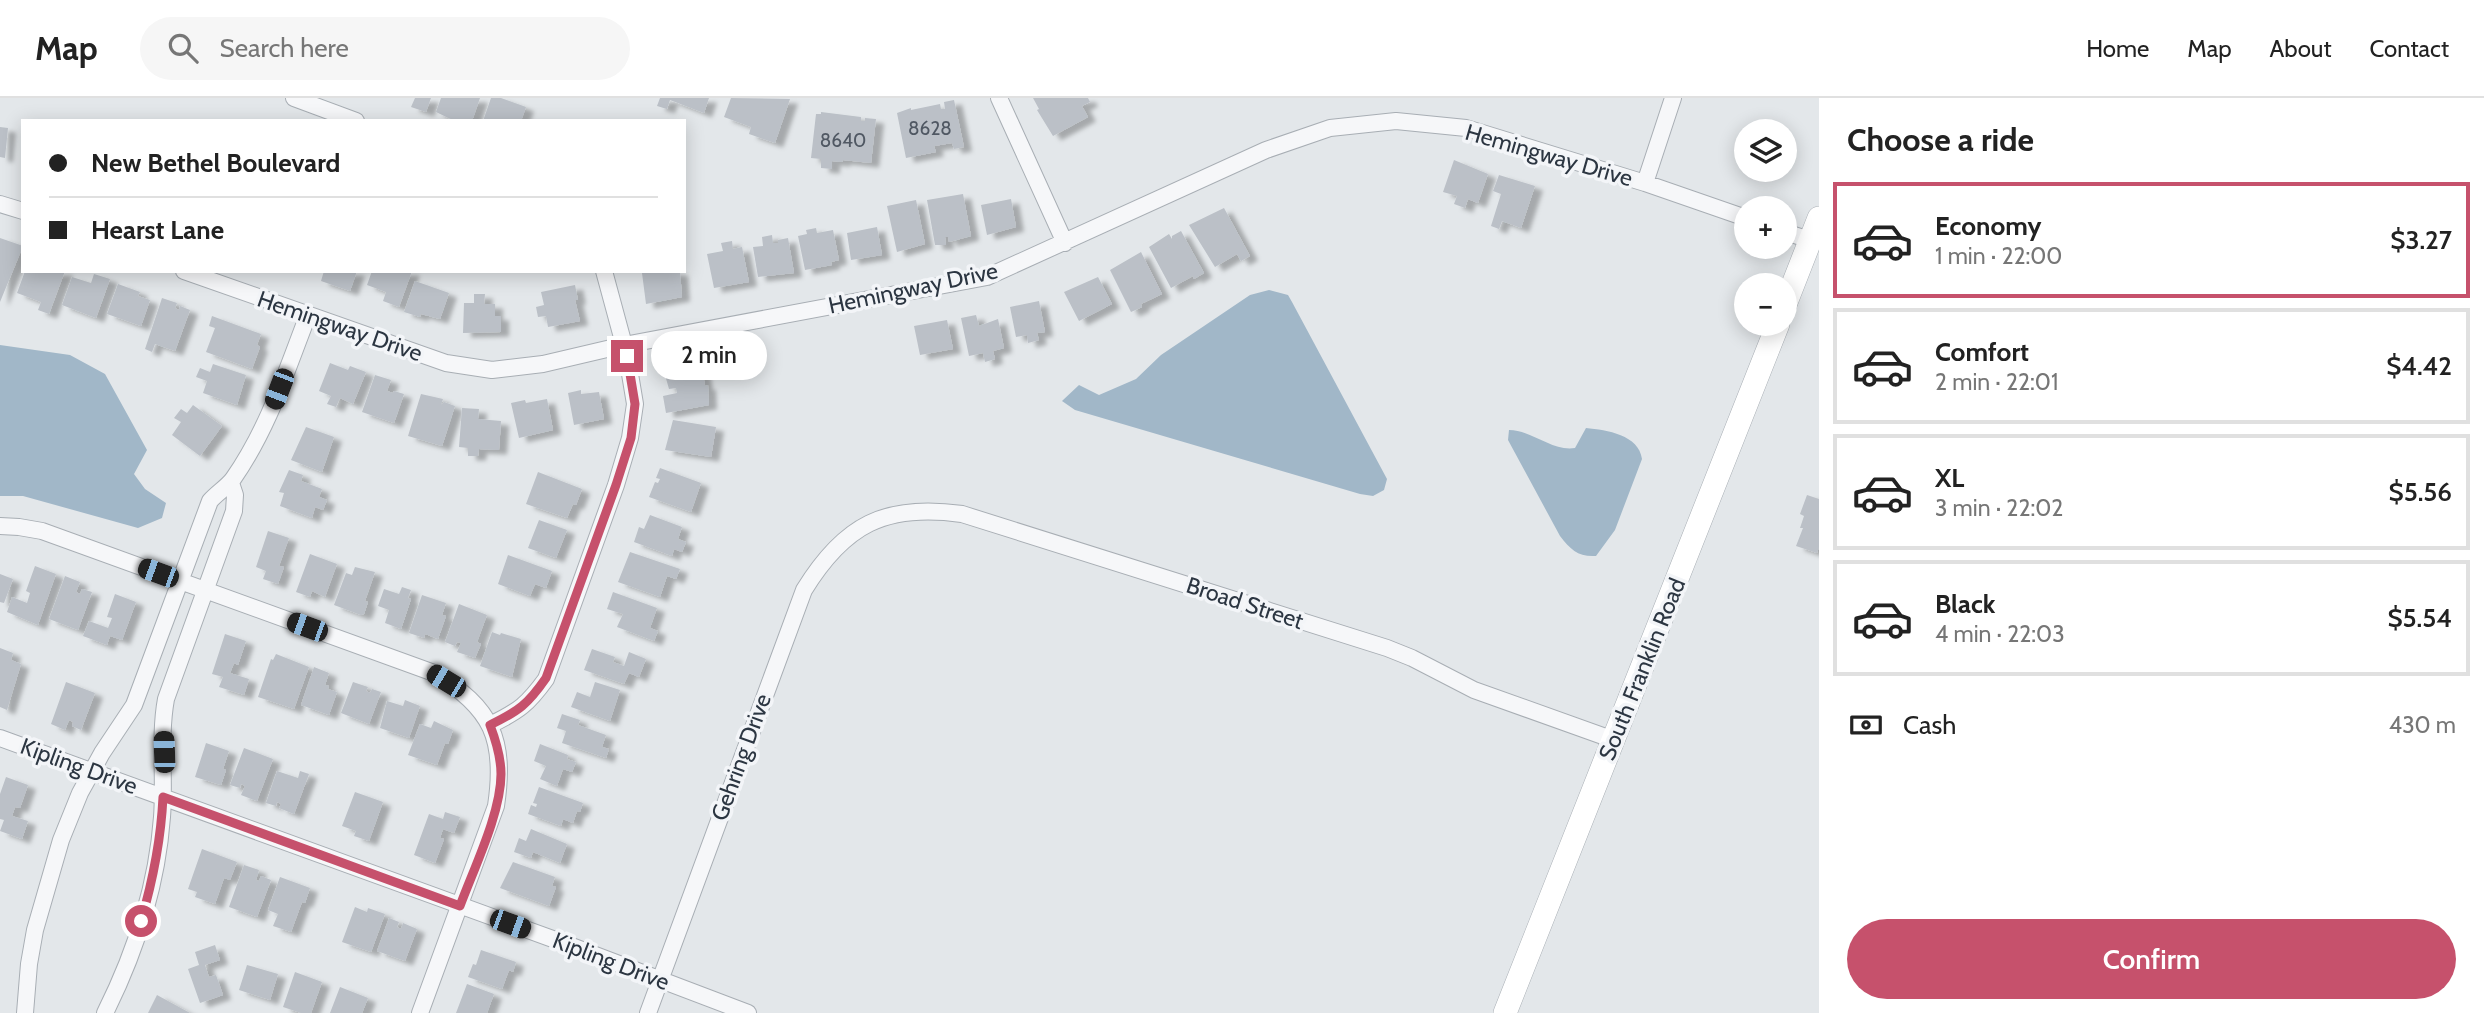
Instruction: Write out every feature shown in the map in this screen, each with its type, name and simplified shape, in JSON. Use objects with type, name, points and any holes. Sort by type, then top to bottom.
[{"type":"main road","points":[[1797,274],[1819,218]]},
{"type":"main road","name":"South Franklin Road","points":[[1505,1013],[1773,336]]},
{"type":"street","points":[[294,98],[351,119]]},
{"type":"street","points":[[999,98],[1065,243]]},
{"type":"street","points":[[1645,183],[1673,98]]},
{"type":"street","name":"Hemingway Drive","points":[[190,273],[446,363],[492,370],[543,364],[624,345],[987,278],[1266,150],[1330,128],[1396,121],[1466,128],[1645,183],[1734,214]]},
{"type":"street","points":[[0,204],[21,210]]},
{"type":"street","points":[[1797,236],[1810,240]]},
{"type":"street","points":[[490,725],[516,713],[532,698],[546,678],[631,438],[635,404],[624,345],[605,273]]},
{"type":"street","points":[[26,1013],[29,964],[51,869],[80,793],[134,705],[210,501],[219,490],[231,483],[260,438],[307,315]]},
{"type":"street","points":[[105,1013],[130,958],[151,888],[162,821],[163,715],[166,699],[234,511],[235,495],[231,483]]},
{"type":"street","name":"Broad Street","points":[[867,523],[912,512],[936,510],[962,514],[1387,648],[1474,690],[1614,740]]},
{"type":"street","name":"Gehring Drive","points":[[648,1013],[804,590],[829,554],[846,537],[867,523]]},
{"type":"street","points":[[0,526],[42,531],[433,673],[459,688],[477,706],[490,725],[498,750],[501,775],[496,806],[420,1013]]},
{"type":"street","name":"Kipling Drive","points":[[0,738],[748,1013]]},
{"type":"water","points":[[1269,290],[1288,295],[1387,479],[1384,490],[1373,496],[1360,494],[1075,410],[1062,401],[1079,385],[1099,395],[1136,379],[1161,355],[1250,295]]},
{"type":"water","points":[[0,345],[70,355],[105,374],[147,450],[134,474],[145,489],[166,503],[162,518],[138,528],[23,496],[0,496]]},
{"type":"water","points":[[1586,428],[1612,432],[1629,439],[1640,451],[1642,459],[1615,530],[1596,556],[1575,552],[1560,536],[1508,440],[1509,430],[1518,431],[1559,447],[1575,448]]},
{"type":"building","points":[[415,98],[431,98],[426,112],[411,107]]},
{"type":"building","points":[[441,98],[480,98],[473,119],[451,119],[436,112]]},
{"type":"building","points":[[491,98],[501,98],[526,107],[522,119],[484,119]]},
{"type":"building","points":[[660,98],[709,98],[704,113],[670,100],[667,109],[657,106]]},
{"type":"building","points":[[731,98],[790,99],[775,143],[749,134],[751,127],[724,117]]},
{"type":"building","points":[[1033,98],[1088,98],[1090,102],[1082,106],[1088,117],[1053,136]]},
{"type":"building","points":[[954,100],[964,147],[954,149],[952,143],[934,146],[936,152],[906,158],[897,113],[940,104],[941,109],[945,109],[944,102]]},
{"type":"building","points":[[821,112],[861,117],[861,121],[865,121],[865,118],[876,119],[871,163],[832,161],[832,169],[821,168],[821,159],[811,158],[816,114]]},
{"type":"building","points":[[0,127],[8,128],[5,158],[0,157]]},
{"type":"building","points":[[1454,160],[1488,174],[1478,203],[1468,199],[1465,208],[1454,204],[1457,196],[1443,192]]},
{"type":"building","points":[[1499,175],[1535,186],[1521,228],[1502,221],[1499,229],[1491,226],[1501,194],[1493,191]]},
{"type":"building","points":[[963,194],[971,236],[949,242],[948,237],[945,237],[946,245],[935,245],[927,200]]},
{"type":"building","points":[[1011,199],[1016,227],[987,235],[981,205]]},
{"type":"building","points":[[916,200],[925,244],[897,252],[887,206]]},
{"type":"building","points":[[1224,208],[1250,256],[1241,261],[1237,254],[1215,267],[1189,225]]},
{"type":"building","points":[[877,227],[882,255],[851,260],[847,233]]},
{"type":"building","points":[[816,228],[817,233],[833,230],[839,260],[831,262],[832,265],[805,270],[798,236],[807,234],[806,230]]},
{"type":"building","points":[[1181,231],[1204,273],[1171,288],[1149,247],[1169,234],[1172,239],[1172,236]]},
{"type":"building","points":[[772,235],[773,243],[788,238],[794,273],[758,277],[753,247],[763,246],[762,237]]},
{"type":"building","points":[[0,238],[21,245],[21,251],[0,302]]},
{"type":"building","points":[[732,241],[733,249],[742,247],[749,282],[714,288],[707,254],[723,251],[721,243]]},
{"type":"building","points":[[1141,252],[1162,294],[1131,312],[1110,270]]},
{"type":"building","points":[[24,273],[64,273],[49,314],[38,310],[41,302],[17,293]]},
{"type":"building","points":[[323,273],[356,273],[350,291],[321,281]]},
{"type":"building","points":[[371,273],[411,273],[399,307],[383,301],[386,292],[367,285]]},
{"type":"building","points":[[642,273],[680,273],[682,297],[646,304]]},
{"type":"building","points":[[94,274],[110,279],[96,318],[62,305],[72,277],[91,283]]},
{"type":"building","points":[[1098,277],[1112,304],[1079,321],[1064,292]]},
{"type":"building","points":[[415,281],[449,293],[440,319],[404,312]]},
{"type":"building","points":[[118,284],[140,292],[138,296],[150,300],[141,326],[107,314]]},
{"type":"building","points":[[575,285],[580,321],[548,327],[546,316],[538,317],[536,307],[544,305],[541,292]]},
{"type":"building","points":[[474,294],[485,294],[484,304],[495,304],[495,316],[501,316],[501,332],[463,333],[464,303],[474,303]]},
{"type":"building","points":[[162,298],[177,303],[175,308],[179,310],[180,306],[190,310],[175,351],[155,344],[152,352],[145,349]]},
{"type":"building","points":[[1039,301],[1045,332],[1037,333],[1039,340],[1028,343],[1027,335],[1016,337],[1010,307]]},
{"type":"building","points":[[976,315],[979,326],[998,319],[1004,348],[993,351],[995,359],[985,362],[983,353],[969,356],[961,318]]},
{"type":"building","points":[[212,316],[261,334],[257,345],[260,347],[252,369],[206,352],[215,328],[209,326]]},
{"type":"building","points":[[947,320],[953,349],[920,355],[914,326]]},
{"type":"building","points":[[330,363],[348,370],[350,366],[366,372],[353,404],[340,398],[336,407],[327,404],[331,396],[319,391]]},
{"type":"building","points":[[213,364],[246,375],[237,405],[203,393],[207,381],[196,377],[200,368],[210,372]]},
{"type":"building","points":[[702,368],[705,386],[708,385],[709,405],[666,413],[663,396],[677,393],[676,388],[669,389],[665,375]]},
{"type":"building","points":[[375,375],[391,380],[387,391],[404,394],[394,423],[362,412]]},
{"type":"building","points":[[581,390],[581,394],[599,392],[604,419],[574,425],[568,393]]},
{"type":"building","points":[[421,394],[443,399],[441,405],[444,402],[455,406],[442,446],[408,436]]},
{"type":"building","points":[[547,399],[553,430],[519,438],[511,403]]},
{"type":"building","points":[[193,405],[222,426],[200,456],[172,435],[181,422],[174,418],[181,409],[187,413]]},
{"type":"building","points":[[462,408],[479,409],[478,419],[501,421],[499,450],[479,449],[478,456],[468,456],[468,448],[459,447]]},
{"type":"building","points":[[673,420],[716,427],[711,457],[665,450]]},
{"type":"building","points":[[306,427],[334,437],[322,472],[291,460]]},
{"type":"building","points":[[660,468],[701,483],[691,512],[649,497],[655,482],[658,483],[660,479],[656,478]]},
{"type":"building","points":[[289,470],[303,475],[301,481],[322,489],[319,497],[327,500],[323,510],[315,507],[312,518],[280,506],[284,493],[279,492]]},
{"type":"building","points":[[538,472],[582,489],[567,518],[526,504]]},
{"type":"building","points":[[1807,495],[1819,499],[1817,553],[1796,546],[1803,528],[1800,528],[1804,516],[1800,514]]},
{"type":"building","points":[[650,515],[682,527],[678,539],[686,542],[682,552],[674,549],[672,556],[634,542],[639,527],[644,529]]},
{"type":"building","points":[[539,520],[567,530],[556,558],[528,548]]},
{"type":"building","points":[[268,531],[289,538],[279,566],[284,567],[278,584],[263,579],[266,571],[256,567]]},
{"type":"building","points":[[630,552],[680,569],[676,579],[667,576],[660,597],[618,582]]},
{"type":"building","points":[[310,554],[337,564],[325,597],[312,591],[310,597],[296,592]]},
{"type":"building","points":[[508,555],[552,571],[546,588],[535,584],[530,596],[498,584]]},
{"type":"building","points":[[35,566],[56,574],[38,625],[7,612],[12,597],[27,603],[30,593],[26,591]]},
{"type":"building","points":[[355,567],[375,572],[365,601],[368,602],[364,614],[361,615],[334,605],[346,573],[352,575]]},
{"type":"building","points":[[0,574],[13,579],[4,603],[0,602]]},
{"type":"building","points":[[65,576],[80,582],[76,592],[80,594],[82,589],[92,592],[78,630],[49,619]]},
{"type":"building","points":[[402,587],[411,590],[408,598],[411,599],[401,629],[385,623],[389,610],[378,606],[384,589],[399,594]]},
{"type":"building","points":[[613,592],[657,608],[650,628],[658,631],[654,641],[617,627],[623,614],[607,609]]},
{"type":"building","points":[[115,594],[136,602],[122,640],[110,636],[107,645],[83,636],[89,621],[108,628],[112,618],[107,617]]},
{"type":"building","points":[[422,595],[446,603],[442,615],[446,616],[438,639],[425,634],[424,638],[409,633]]},
{"type":"building","points":[[459,604],[487,615],[477,642],[481,644],[475,658],[457,652],[461,643],[457,642],[455,646],[445,642]]},
{"type":"building","points":[[492,632],[521,639],[512,677],[480,666]]},
{"type":"building","points":[[225,634],[246,641],[238,665],[234,663],[230,673],[249,679],[244,695],[219,687],[223,677],[212,674]]},
{"type":"building","points":[[0,648],[13,653],[11,660],[21,664],[7,710],[0,707]]},
{"type":"building","points":[[592,649],[615,657],[613,662],[624,666],[629,652],[646,659],[639,677],[629,673],[624,684],[584,670]]},
{"type":"building","points":[[276,654],[309,667],[294,709],[258,697],[271,659],[273,660]]},
{"type":"building","points":[[314,667],[329,673],[325,685],[337,692],[329,715],[301,705]]},
{"type":"building","points":[[66,682],[95,693],[81,730],[72,726],[73,722],[69,720],[65,730],[51,724]]},
{"type":"building","points":[[353,682],[368,687],[366,691],[370,693],[372,689],[381,692],[369,724],[341,713]]},
{"type":"building","points":[[595,682],[620,690],[610,721],[571,707],[577,692],[590,697]]},
{"type":"building","points":[[405,700],[420,706],[409,738],[380,728],[387,701],[403,706]]},
{"type":"building","points":[[562,714],[580,720],[578,725],[606,735],[602,747],[609,749],[606,758],[562,743],[566,731],[557,728]]},
{"type":"building","points":[[434,721],[453,730],[437,765],[408,755],[420,724],[431,728]]},
{"type":"building","points":[[206,743],[229,751],[221,785],[195,777]]},
{"type":"building","points":[[540,744],[568,755],[567,759],[576,762],[572,772],[563,769],[557,786],[540,779],[546,766],[534,761]]},
{"type":"building","points":[[244,748],[273,759],[257,801],[241,795],[245,786],[241,784],[240,788],[230,785]]},
{"type":"building","points":[[277,771],[298,778],[300,771],[309,774],[294,814],[279,808],[281,804],[277,802],[276,806],[266,803]]},
{"type":"building","points":[[6,777],[28,785],[20,808],[15,807],[12,816],[28,821],[22,839],[0,831],[4,820],[0,819],[0,794]]},
{"type":"building","points":[[539,787],[583,803],[573,823],[563,819],[561,826],[528,814],[531,805],[536,807],[537,804],[533,803]]},
{"type":"building","points":[[355,792],[383,802],[369,841],[354,836],[356,831],[342,826]]},
{"type":"building","points":[[445,812],[460,817],[454,833],[443,829],[440,838],[444,839],[435,863],[414,855],[429,814],[443,819]]},
{"type":"building","points":[[531,829],[567,844],[560,863],[533,852],[531,858],[514,852],[519,838],[526,841]]},
{"type":"building","points":[[202,849],[237,862],[230,880],[224,878],[215,904],[195,897],[197,892],[188,889]]},
{"type":"building","points":[[513,862],[555,877],[552,886],[556,887],[549,906],[500,888]]},
{"type":"building","points":[[244,865],[259,870],[256,880],[259,881],[261,876],[271,880],[257,917],[229,907]]},
{"type":"building","points":[[280,877],[310,888],[291,932],[273,926],[278,914],[268,910]]},
{"type":"building","points":[[355,907],[367,912],[368,908],[385,914],[371,952],[342,942]]},
{"type":"building","points":[[389,918],[399,922],[397,927],[401,929],[403,923],[417,929],[405,961],[377,951]]},
{"type":"building","points":[[215,945],[220,960],[205,965],[209,977],[216,975],[223,995],[200,1003],[188,969],[199,965],[195,952]]},
{"type":"building","points":[[481,950],[516,962],[513,972],[509,970],[502,989],[468,977]]},
{"type":"building","points":[[247,965],[278,974],[270,1000],[239,990]]},
{"type":"building","points":[[295,972],[322,982],[311,1013],[283,1007]]},
{"type":"building","points":[[467,984],[494,994],[487,1013],[456,1013]]},
{"type":"building","points":[[340,987],[368,998],[362,1013],[330,1013]]},
{"type":"building","points":[[157,995],[190,1013],[148,1013]]},
{"type":"route","points":[[141,921],[151,888],[162,821],[163,797],[460,906],[496,806],[501,775],[498,750],[490,725],[516,713],[532,698],[546,678],[631,438],[635,404],[627,356]]}]
